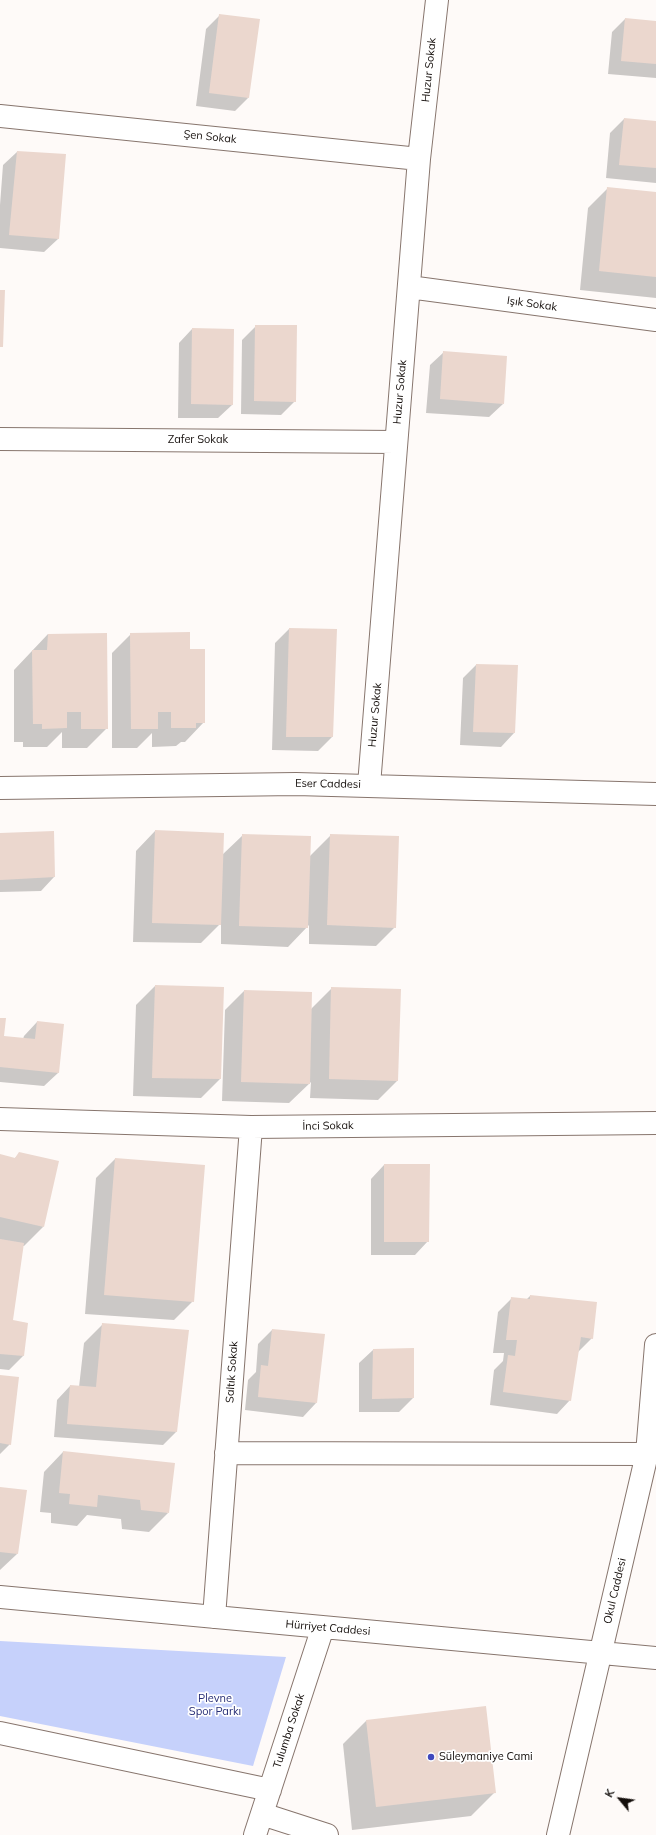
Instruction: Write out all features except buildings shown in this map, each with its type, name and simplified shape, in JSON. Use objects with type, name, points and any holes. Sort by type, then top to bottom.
[{"type":"street","name":"Huzur Sokak","points":[[369,785],[420,159],[437,0]]},
{"type":"street","name":"Şen Sokak","points":[[0,116],[420,159]]},
{"type":"street","name":"Işık Sokak","points":[[409,287],[656,320]]},
{"type":"street","name":"Zafer Sokak","points":[[0,439],[396,442]]},
{"type":"street","name":"Eser Caddesi","points":[[0,788],[296,784],[656,794]]},
{"type":"street","name":"İnci Sokak","points":[[0,1119],[251,1127],[656,1123]]},
{"type":"street","name":"Saltık Sokak","points":[[214,1617],[251,1127]]},
{"type":"street","name":"Okul Caddesi","points":[[558,1835],[647,1454],[656,1346]]},
{"type":"street","points":[[226,1453],[647,1454]]},
{"type":"street","name":"Hürriyet Caddesi","points":[[0,1597],[656,1658]]},
{"type":"street","name":"Tulumba Sokak","points":[[255,1835],[323,1627]]},
{"type":"street","points":[[0,1734],[270,1790]]},
{"type":"street","points":[[262,1814],[327,1835]]},
{"type":"green space","name":"Plevne Spor Parkı","points":[[0,1641],[286,1657],[253,1766],[0,1716]]},
{"type":"place","name":"Süleymaniye Cami","points":[[431,1757]]}]
